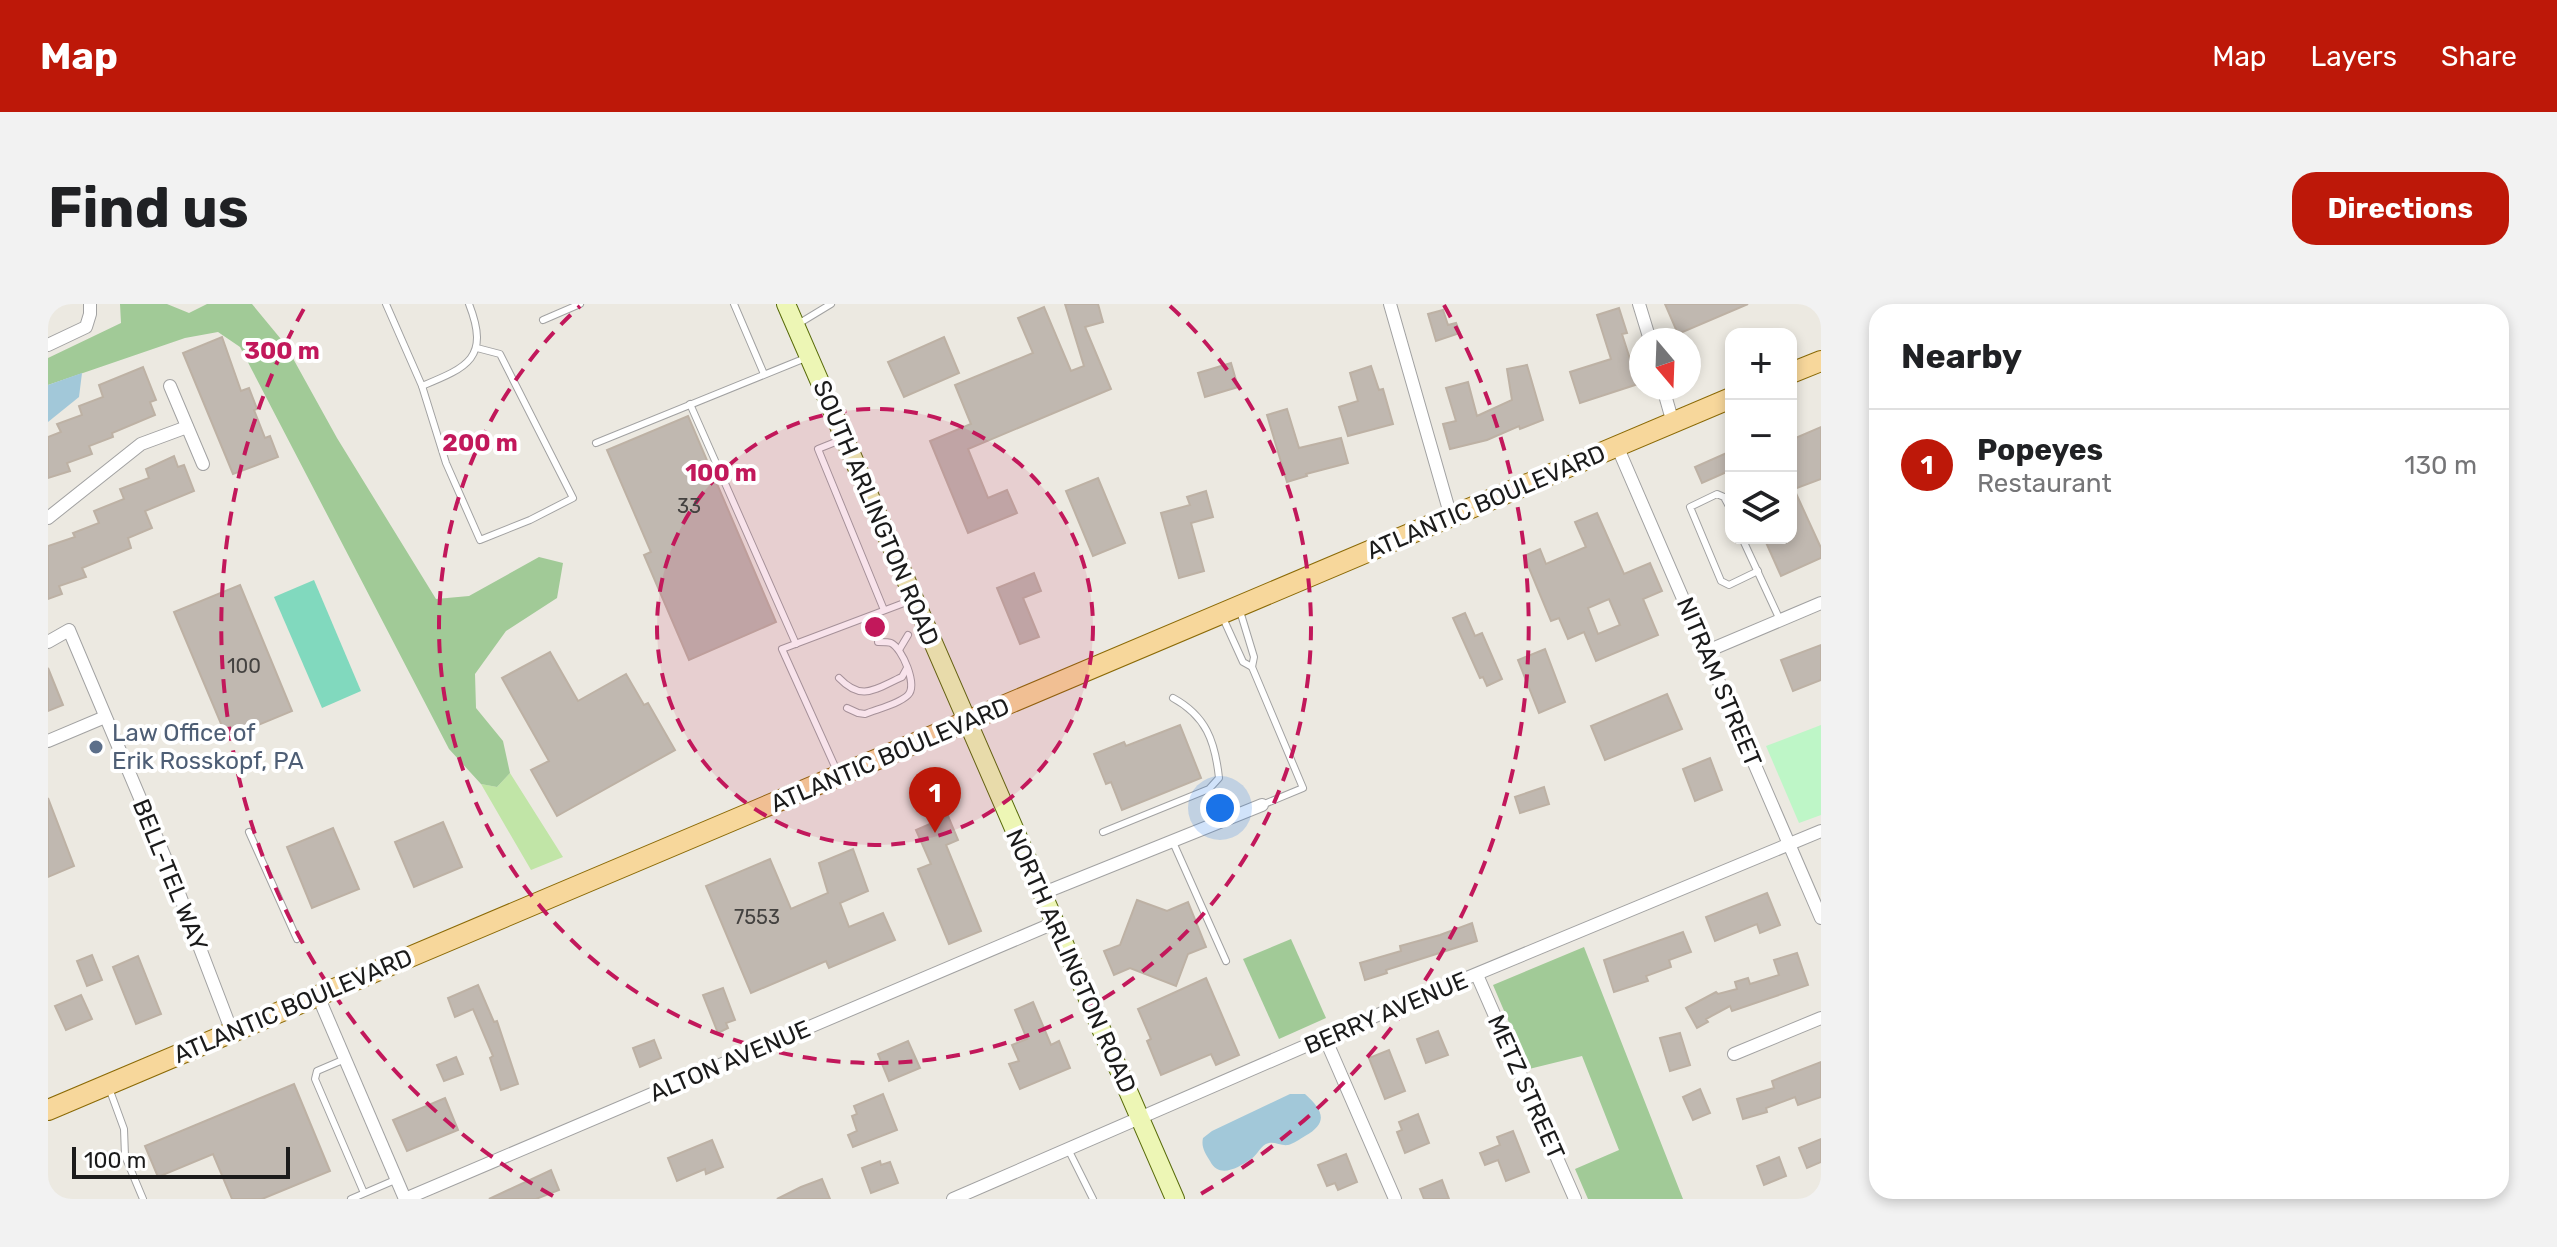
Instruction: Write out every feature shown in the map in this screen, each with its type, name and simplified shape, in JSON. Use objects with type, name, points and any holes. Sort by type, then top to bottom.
[{"type":"main road","name":"SOUTH ARLINGTON ROAD","points":[[786,304],[966,722]]},
{"type":"main road","points":[[1797,371],[1821,361]]},
{"type":"main road","name":"ATLANTIC BOULEVARD","points":[[48,1110],[1726,400]]},
{"type":"main road","name":"NORTH ARLINGTON ROAD","points":[[966,722],[1175,1199]]},
{"type":"street","points":[[48,345],[86,327],[90,304]]},
{"type":"street","points":[[1390,304],[1451,517]]},
{"type":"street","points":[[1639,304],[1646,328]]},
{"type":"street","points":[[170,386],[203,464]]},
{"type":"street","points":[[1666,400],[1673,423]]},
{"type":"street","points":[[48,518],[141,444],[187,427]]},
{"type":"street","name":"NITRAM STREET","points":[[1617,446],[1821,918]]},
{"type":"street","points":[[1705,652],[1821,603]]},
{"type":"street","name":"BELL-TEL WAY","points":[[48,642],[69,630],[167,862],[232,1032]]},
{"type":"street","points":[[48,741],[105,717]]},
{"type":"street","points":[[1041,894],[1262,805]]},
{"type":"street","name":"BERRY AVENUE","points":[[954,1199],[1325,1038],[1821,831]]},
{"type":"street","name":"ALTON AVENUE","points":[[405,1199],[1054,923]]},
{"type":"street","name":"METZ STREET","points":[[1477,975],[1575,1199]]},
{"type":"street","points":[[318,996],[405,1199]]},
{"type":"street","points":[[1734,1054],[1821,1018]]},
{"type":"street","points":[[1325,1038],[1395,1199]]},
{"type":"lane","points":[[386,304],[422,386],[446,463],[480,540],[573,498],[500,354],[477,348]]},
{"type":"lane","points":[[422,386],[460,370],[477,348],[478,327],[469,304]]},
{"type":"lane","points":[[543,320],[580,304]]},
{"type":"lane","points":[[734,304],[764,374]]},
{"type":"lane","points":[[795,326],[831,304]]},
{"type":"lane","points":[[596,443],[808,356]]},
{"type":"lane","points":[[690,404],[796,644]]},
{"type":"lane","points":[[843,439],[818,449],[884,610]]},
{"type":"lane","points":[[1725,499],[1717,494],[1690,507],[1721,581],[1729,585],[1758,571]]},
{"type":"lane","points":[[1745,544],[1780,620]]},
{"type":"lane","points":[[839,776],[782,649],[912,600]]},
{"type":"lane","points":[[1230,611],[1243,662],[1252,667]]},
{"type":"lane","points":[[1230,611],[1254,657],[1252,667],[1303,788],[1262,805]]},
{"type":"lane","points":[[899,650],[908,635]]},
{"type":"lane","points":[[847,708],[865,714],[907,697],[912,682],[899,650],[890,643],[878,642]]},
{"type":"lane","points":[[839,678],[851,690],[860,693],[902,677],[907,668]]},
{"type":"lane","points":[[1103,832],[1209,789],[1219,778],[1217,761],[1203,720],[1191,708],[1173,698]]},
{"type":"lane","points":[[249,832],[297,939]]},
{"type":"lane","points":[[1172,840],[1226,961]]},
{"type":"lane","points":[[345,1059],[317,1071],[315,1079],[364,1193]]},
{"type":"lane","points":[[108,1084],[124,1129],[125,1156],[143,1199]]},
{"type":"lane","points":[[1068,1149],[1093,1199]]},
{"type":"lane","points":[[351,1199],[396,1179]]},
{"type":"green space","points":[[120,304],[167,304],[189,313],[207,304],[252,304],[285,344],[337,438],[436,599],[469,596],[539,557],[563,563],[557,598],[506,631],[475,674],[476,708],[503,741],[510,773],[497,787],[481,784],[449,749],[240,347],[218,332],[185,338],[48,385],[48,358],[121,323]]},
{"type":"green space","points":[[314,580],[361,691],[322,708],[274,597]]},
{"type":"green space","points":[[1821,725],[1821,815],[1799,823],[1766,746]]},
{"type":"green space","points":[[510,773],[563,857],[531,870],[481,784],[497,787]]},
{"type":"green space","points":[[1291,939],[1326,1018],[1279,1039],[1243,959]]},
{"type":"green space","points":[[1584,947],[1683,1199],[1588,1199],[1575,1169],[1619,1150],[1582,1056],[1529,1069],[1493,985]]},
{"type":"water","points":[[82,373],[79,397],[48,422],[48,385]]},
{"type":"water","points":[[1290,1094],[1305,1094],[1316,1105],[1321,1116],[1313,1131],[1288,1145],[1266,1144],[1235,1168],[1224,1171],[1214,1166],[1204,1150],[1203,1138]]},
{"type":"building","points":[[1065,304],[1098,304],[1103,322],[1085,327],[1111,389],[968,449],[988,498],[1007,490],[1017,513],[968,533],[930,441],[971,424],[955,385],[1033,353],[1018,318],[1044,307],[1071,371],[1084,366]]},
{"type":"building","points":[[1665,304],[1748,304],[1692,328],[1675,328]]},
{"type":"building","points":[[1619,308],[1627,333],[1622,334],[1629,356],[1629,387],[1580,403],[1570,372],[1611,359],[1597,315]]},
{"type":"building","points":[[1443,310],[1448,325],[1456,323],[1460,333],[1436,341],[1428,314]]},
{"type":"building","points":[[222,337],[241,391],[249,388],[265,438],[270,436],[278,457],[233,474],[183,353]]},
{"type":"building","points":[[944,337],[959,373],[904,397],[888,362]]},
{"type":"building","points":[[1231,363],[1238,387],[1205,397],[1198,373]]},
{"type":"building","points":[[1527,365],[1543,420],[1520,429],[1519,426],[1487,440],[1450,449],[1443,424],[1456,421],[1446,388],[1468,382],[1477,416],[1512,400],[1507,369]]},
{"type":"building","points":[[1371,366],[1379,390],[1383,389],[1393,424],[1348,436],[1339,407],[1358,401],[1350,373]]},
{"type":"building","points":[[143,367],[156,400],[150,402],[155,415],[89,446],[92,454],[67,463],[70,471],[48,478],[48,437],[61,432],[57,424],[82,415],[79,406],[103,397],[99,385]]},
{"type":"building","points":[[1287,409],[1299,448],[1341,438],[1348,463],[1287,482],[1267,415]]},
{"type":"building","points":[[688,416],[776,622],[689,660],[644,555],[651,552],[607,450]]},
{"type":"building","points":[[1821,427],[1821,479],[1797,488],[1797,472],[1797,437]]},
{"type":"building","points":[[1725,454],[1725,473],[1702,483],[1695,467]]},
{"type":"building","points":[[174,456],[178,467],[184,465],[194,491],[145,511],[152,528],[128,538],[131,548],[82,568],[86,577],[59,586],[62,594],[48,599],[48,546],[75,537],[73,533],[99,523],[94,511],[124,499],[120,489],[149,478],[146,469]]},
{"type":"building","points":[[1098,478],[1125,543],[1093,556],[1066,491]]},
{"type":"building","points":[[1206,491],[1213,517],[1191,523],[1204,571],[1179,578],[1161,513],[1190,505],[1187,497]]},
{"type":"building","points":[[1797,496],[1821,548],[1821,558],[1781,576],[1767,544],[1797,544]]},
{"type":"building","points":[[1597,513],[1624,574],[1650,563],[1662,591],[1643,599],[1658,635],[1596,661],[1584,632],[1568,639],[1559,618],[1551,621],[1524,556],[1540,549],[1546,564],[1586,547],[1575,522]],"holes":[[[1609,599],[1620,625],[1598,634],[1588,608]]]},
{"type":"building","points":[[1034,573],[1041,591],[1023,598],[1039,637],[1020,644],[997,588]]},
{"type":"building","points":[[240,585],[292,711],[227,738],[174,612]]},
{"type":"building","points":[[1465,613],[1475,636],[1482,633],[1502,679],[1487,686],[1483,677],[1480,678],[1453,618]]},
{"type":"building","points":[[1821,645],[1821,680],[1793,691],[1781,660]]},
{"type":"building","points":[[1545,649],[1565,702],[1539,713],[1518,660]]},
{"type":"building","points":[[550,652],[578,701],[626,674],[644,705],[648,703],[675,750],[557,816],[531,770],[549,761],[502,678]]},
{"type":"building","points":[[48,668],[63,705],[48,711]]},
{"type":"building","points":[[1667,694],[1682,729],[1605,760],[1591,726]]},
{"type":"building","points":[[1180,725],[1201,778],[1122,810],[1111,782],[1106,784],[1094,754],[1124,742],[1126,746]]},
{"type":"building","points":[[1710,758],[1722,790],[1695,801],[1683,769]]},
{"type":"building","points":[[1544,787],[1549,804],[1520,813],[1515,797]]},
{"type":"building","points":[[48,798],[74,866],[48,877]]},
{"type":"building","points":[[948,816],[958,840],[946,845],[981,931],[949,944],[918,869],[931,864],[916,830]]},
{"type":"building","points":[[443,822],[462,867],[414,887],[395,842]]},
{"type":"building","points":[[333,828],[359,889],[312,908],[287,847]]},
{"type":"building","points":[[853,849],[868,891],[840,903],[849,927],[883,913],[895,940],[829,968],[826,961],[751,993],[706,886],[770,859],[791,909],[828,893],[819,863]]},
{"type":"building","points":[[1767,893],[1780,925],[1760,933],[1757,924],[1715,941],[1706,917]]},
{"type":"building","points":[[1137,900],[1167,911],[1188,902],[1206,947],[1188,954],[1176,986],[1130,968],[1114,975],[1104,951],[1120,945]]},
{"type":"building","points":[[1472,923],[1477,941],[1386,970],[1387,973],[1365,980],[1360,963],[1401,951],[1400,946]]},
{"type":"building","points":[[1683,932],[1691,952],[1669,960],[1671,967],[1646,976],[1648,981],[1614,992],[1604,960]]},
{"type":"building","points":[[1797,953],[1808,985],[1732,1011],[1730,1006],[1706,1019],[1708,1022],[1697,1028],[1686,1008],[1716,992],[1737,989],[1735,982],[1748,978],[1750,984],[1779,975],[1774,960]]},
{"type":"building","points":[[92,955],[102,980],[87,986],[77,961]]},
{"type":"building","points":[[138,956],[161,1014],[136,1024],[113,967]]},
{"type":"building","points":[[1206,978],[1239,1055],[1216,1065],[1211,1054],[1161,1075],[1147,1041],[1151,1039],[1138,1009]]},
{"type":"building","points":[[478,985],[494,1022],[497,1021],[518,1084],[501,1090],[490,1058],[493,1056],[473,1009],[455,1017],[448,998]]},
{"type":"building","points":[[723,988],[735,1020],[726,1023],[728,1028],[718,1033],[703,995]]},
{"type":"building","points":[[81,995],[92,1019],[66,1030],[55,1006]]},
{"type":"building","points":[[1033,1002],[1051,1045],[1059,1041],[1070,1068],[1020,1089],[1009,1064],[1019,1061],[1012,1045],[1027,1039],[1015,1010]]},
{"type":"building","points":[[1438,1031],[1448,1055],[1426,1063],[1417,1039]]},
{"type":"building","points":[[1680,1033],[1690,1065],[1670,1071],[1660,1038]]},
{"type":"building","points":[[654,1040],[661,1058],[640,1067],[633,1048]]},
{"type":"building","points":[[908,1041],[920,1068],[889,1081],[878,1054]]},
{"type":"building","points":[[1389,1050],[1405,1091],[1385,1099],[1369,1058]]},
{"type":"building","points":[[456,1057],[463,1074],[444,1081],[437,1065]]},
{"type":"building","points":[[1821,1062],[1821,1097],[1798,1105],[1795,1097],[1766,1108],[1767,1112],[1743,1119],[1737,1099],[1774,1088],[1772,1081]]},
{"type":"building","points":[[294,1084],[330,1171],[262,1199],[232,1199],[213,1154],[158,1177],[145,1146]]},
{"type":"building","points":[[1700,1089],[1710,1113],[1693,1120],[1683,1097]]},
{"type":"building","points":[[883,1094],[897,1130],[853,1147],[848,1135],[857,1131],[852,1116],[857,1114],[854,1106]]},
{"type":"building","points":[[445,1098],[458,1130],[407,1151],[393,1120]]},
{"type":"building","points":[[1418,1114],[1429,1143],[1405,1153],[1397,1132],[1402,1130],[1399,1122]]},
{"type":"building","points":[[1513,1131],[1529,1172],[1506,1181],[1498,1160],[1485,1165],[1480,1153],[1500,1145],[1497,1137]]},
{"type":"building","points":[[1821,1139],[1821,1162],[1807,1168],[1799,1148]]},
{"type":"building","points":[[712,1140],[723,1167],[706,1174],[705,1169],[677,1181],[668,1158]]},
{"type":"building","points":[[1346,1154],[1357,1182],[1338,1190],[1335,1183],[1327,1186],[1318,1165]]},
{"type":"building","points":[[1779,1157],[1786,1176],[1764,1185],[1757,1166]]},
{"type":"building","points":[[880,1161],[881,1165],[890,1162],[898,1183],[871,1193],[862,1168]]},
{"type":"building","points":[[551,1170],[559,1190],[536,1199],[489,1199]]},
{"type":"building","points":[[822,1179],[830,1199],[777,1199],[801,1187]]},
{"type":"building","points":[[1442,1180],[1449,1199],[1424,1199],[1420,1189]]},
{"type":"place","name":"Law Office of Erik Rosskopf, PA","points":[[96,747]]},
{"type":"place","name":"Popeyes","points":[[935,833]]}]
